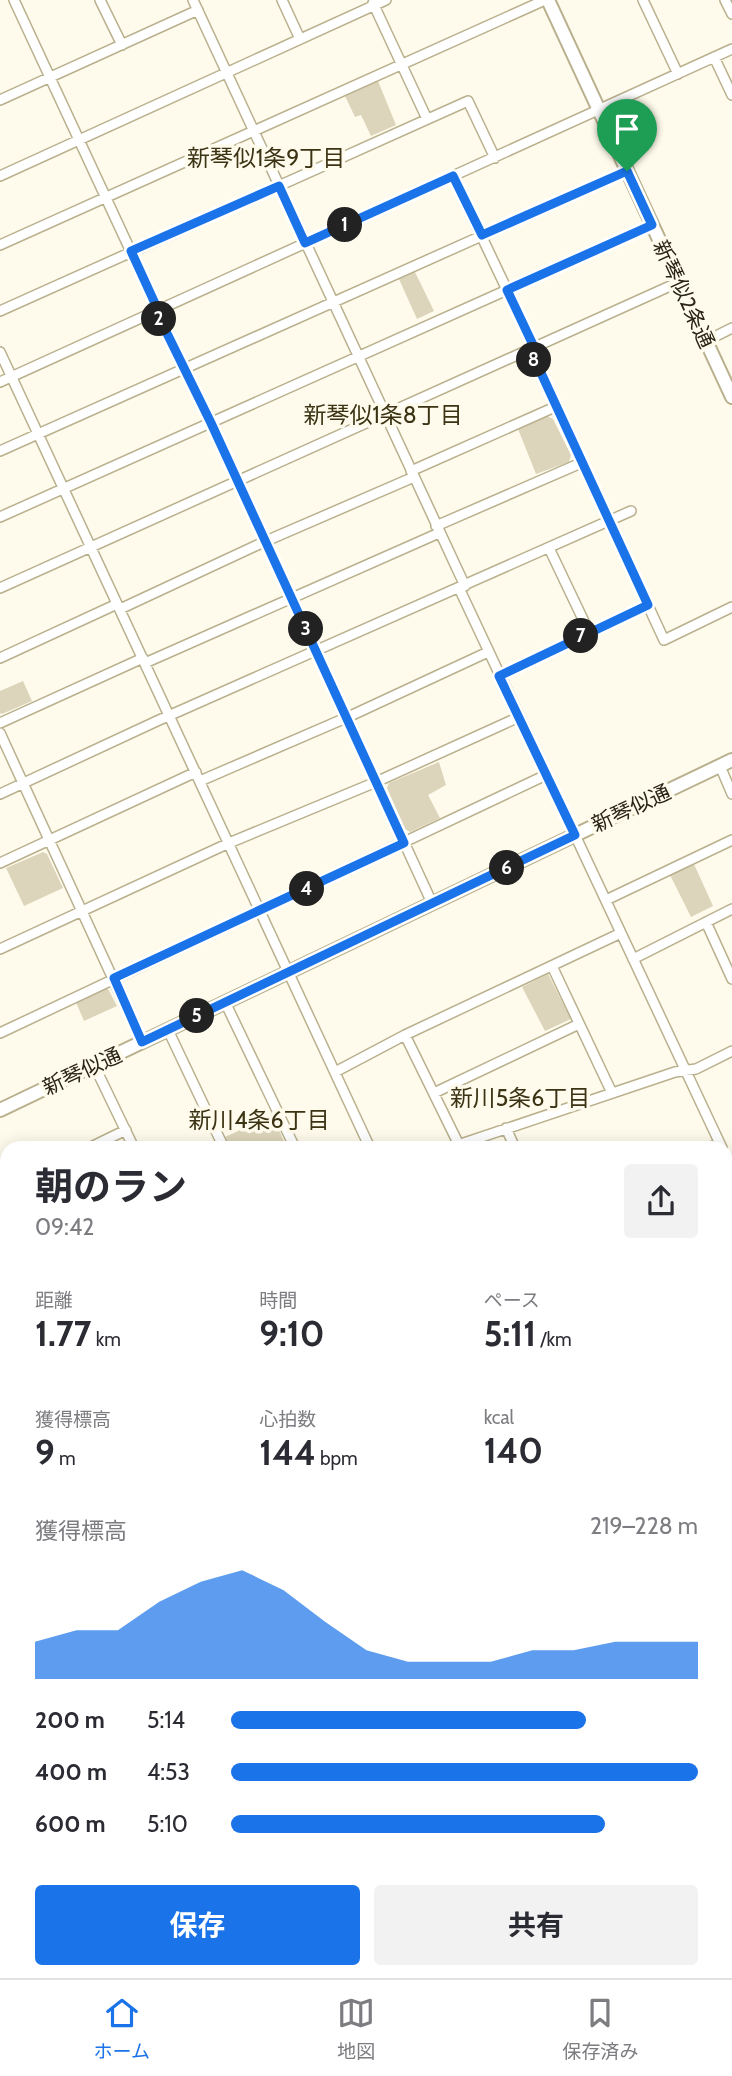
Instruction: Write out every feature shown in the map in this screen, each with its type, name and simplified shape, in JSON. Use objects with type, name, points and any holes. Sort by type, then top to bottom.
[{"type":"street","points":[[14,0],[432,903]]},
{"type":"street","points":[[100,0],[122,45]]},
{"type":"street","points":[[193,0],[438,529],[499,676],[719,1141]]},
{"type":"street","points":[[282,0],[300,39]]},
{"type":"street","points":[[0,176],[373,3],[386,0]]},
{"type":"street","points":[[0,245],[546,0]]},
{"type":"street","name":"新琴似2条通","points":[[546,0],[732,397]]},
{"type":"street","points":[[643,0],[677,74]]},
{"type":"street","points":[[725,0],[732,15]]},
{"type":"street","points":[[373,3],[427,118]]},
{"type":"street","points":[[0,100],[198,10]]},
{"type":"street","points":[[0,382],[732,49]]},
{"type":"street","points":[[714,57],[732,95]]},
{"type":"street","points":[[0,311],[468,101],[495,158]]},
{"type":"street","points":[[0,452],[627,171]]},
{"type":"street","points":[[453,176],[507,290],[555,407],[664,640],[732,607]]},
{"type":"street","points":[[0,517],[652,225]]},
{"type":"street","points":[[0,588],[679,282]]},
{"type":"street","points":[[706,341],[732,328]]},
{"type":"street","points":[[0,352],[367,1141]]},
{"type":"street","points":[[0,658],[266,541],[555,407]]},
{"type":"street","points":[[0,723],[292,597],[581,463]]},
{"type":"street","points":[[0,794],[631,511]]},
{"type":"street","points":[[549,548],[589,632]]},
{"type":"street","points":[[499,676],[648,605]]},
{"type":"street","points":[[0,863],[198,776],[348,717],[488,652]]},
{"type":"street","points":[[0,949],[229,843],[376,782],[519,717]]},
{"type":"street","points":[[0,733],[142,1042]]},
{"type":"street","name":"新琴似通","points":[[0,1110],[732,760]]},
{"type":"street","points":[[720,766],[732,794]]},
{"type":"street","points":[[0,1032],[546,775]]},
{"type":"street","points":[[606,900],[732,840]]},
{"type":"street","points":[[633,958],[732,909]]},
{"type":"street","points":[[706,922],[732,979]]},
{"type":"street","points":[[335,1072],[405,1035],[621,933]]},
{"type":"street","points":[[552,966],[612,1093]]},
{"type":"street","points":[[225,1002],[292,1141]]},
{"type":"street","points":[[434,1093],[579,1024]]},
{"type":"street","points":[[168,1030],[222,1141]]},
{"type":"street","points":[[405,1035],[434,1093],[452,1141]]},
{"type":"street","points":[[468,1141],[612,1093],[696,1069],[732,1051]]},
{"type":"street","points":[[94,1065],[131,1141]]},
{"type":"street","points":[[506,1128],[512,1141]]},
{"type":"street","points":[[103,1141],[126,1130]]},
{"type":"shaded area","points":[[378,81],[396,125],[371,136],[361,115],[355,117],[345,96]]},
{"type":"shaded area","points":[[414,270],[434,311],[417,319],[398,277]]},
{"type":"shaded area","points":[[547,416],[553,419],[571,455],[569,462],[536,474],[518,429]]},
{"type":"shaded area","points":[[23,681],[32,701],[0,713],[0,691]]},
{"type":"shaded area","points":[[439,762],[446,785],[428,795],[440,818],[410,832],[405,829],[387,788],[389,783]]},
{"type":"shaded area","points":[[43,852],[47,854],[63,888],[24,906],[6,868]]},
{"type":"shaded area","points":[[694,864],[713,906],[691,917],[670,875]]},
{"type":"shaded area","points":[[548,974],[571,1019],[545,1031],[522,987]]},
{"type":"shaded area","points":[[106,985],[117,1006],[84,1021],[75,1000]]},
{"type":"shaded area","points":[[272,1115],[284,1141],[227,1141],[225,1137]]},
{"type":"district","name":"新琴似1条9丁目","points":[[266,158]]},
{"type":"district","name":"新琴似1条8丁目","points":[[383,415]]},
{"type":"district","name":"新川5条6丁目","points":[[520,1098]]},
{"type":"district","name":"新川4条6丁目","points":[[259,1120]]},
{"type":"route","points":[[627,171],[652,225],[507,290],[534,347],[530,349],[555,407],[648,605],[499,676],[575,835],[142,1042],[114,978],[404,843],[211,423],[156,311],[158,310],[131,251],[279,186],[305,243],[453,176],[482,235],[627,171]]}]
